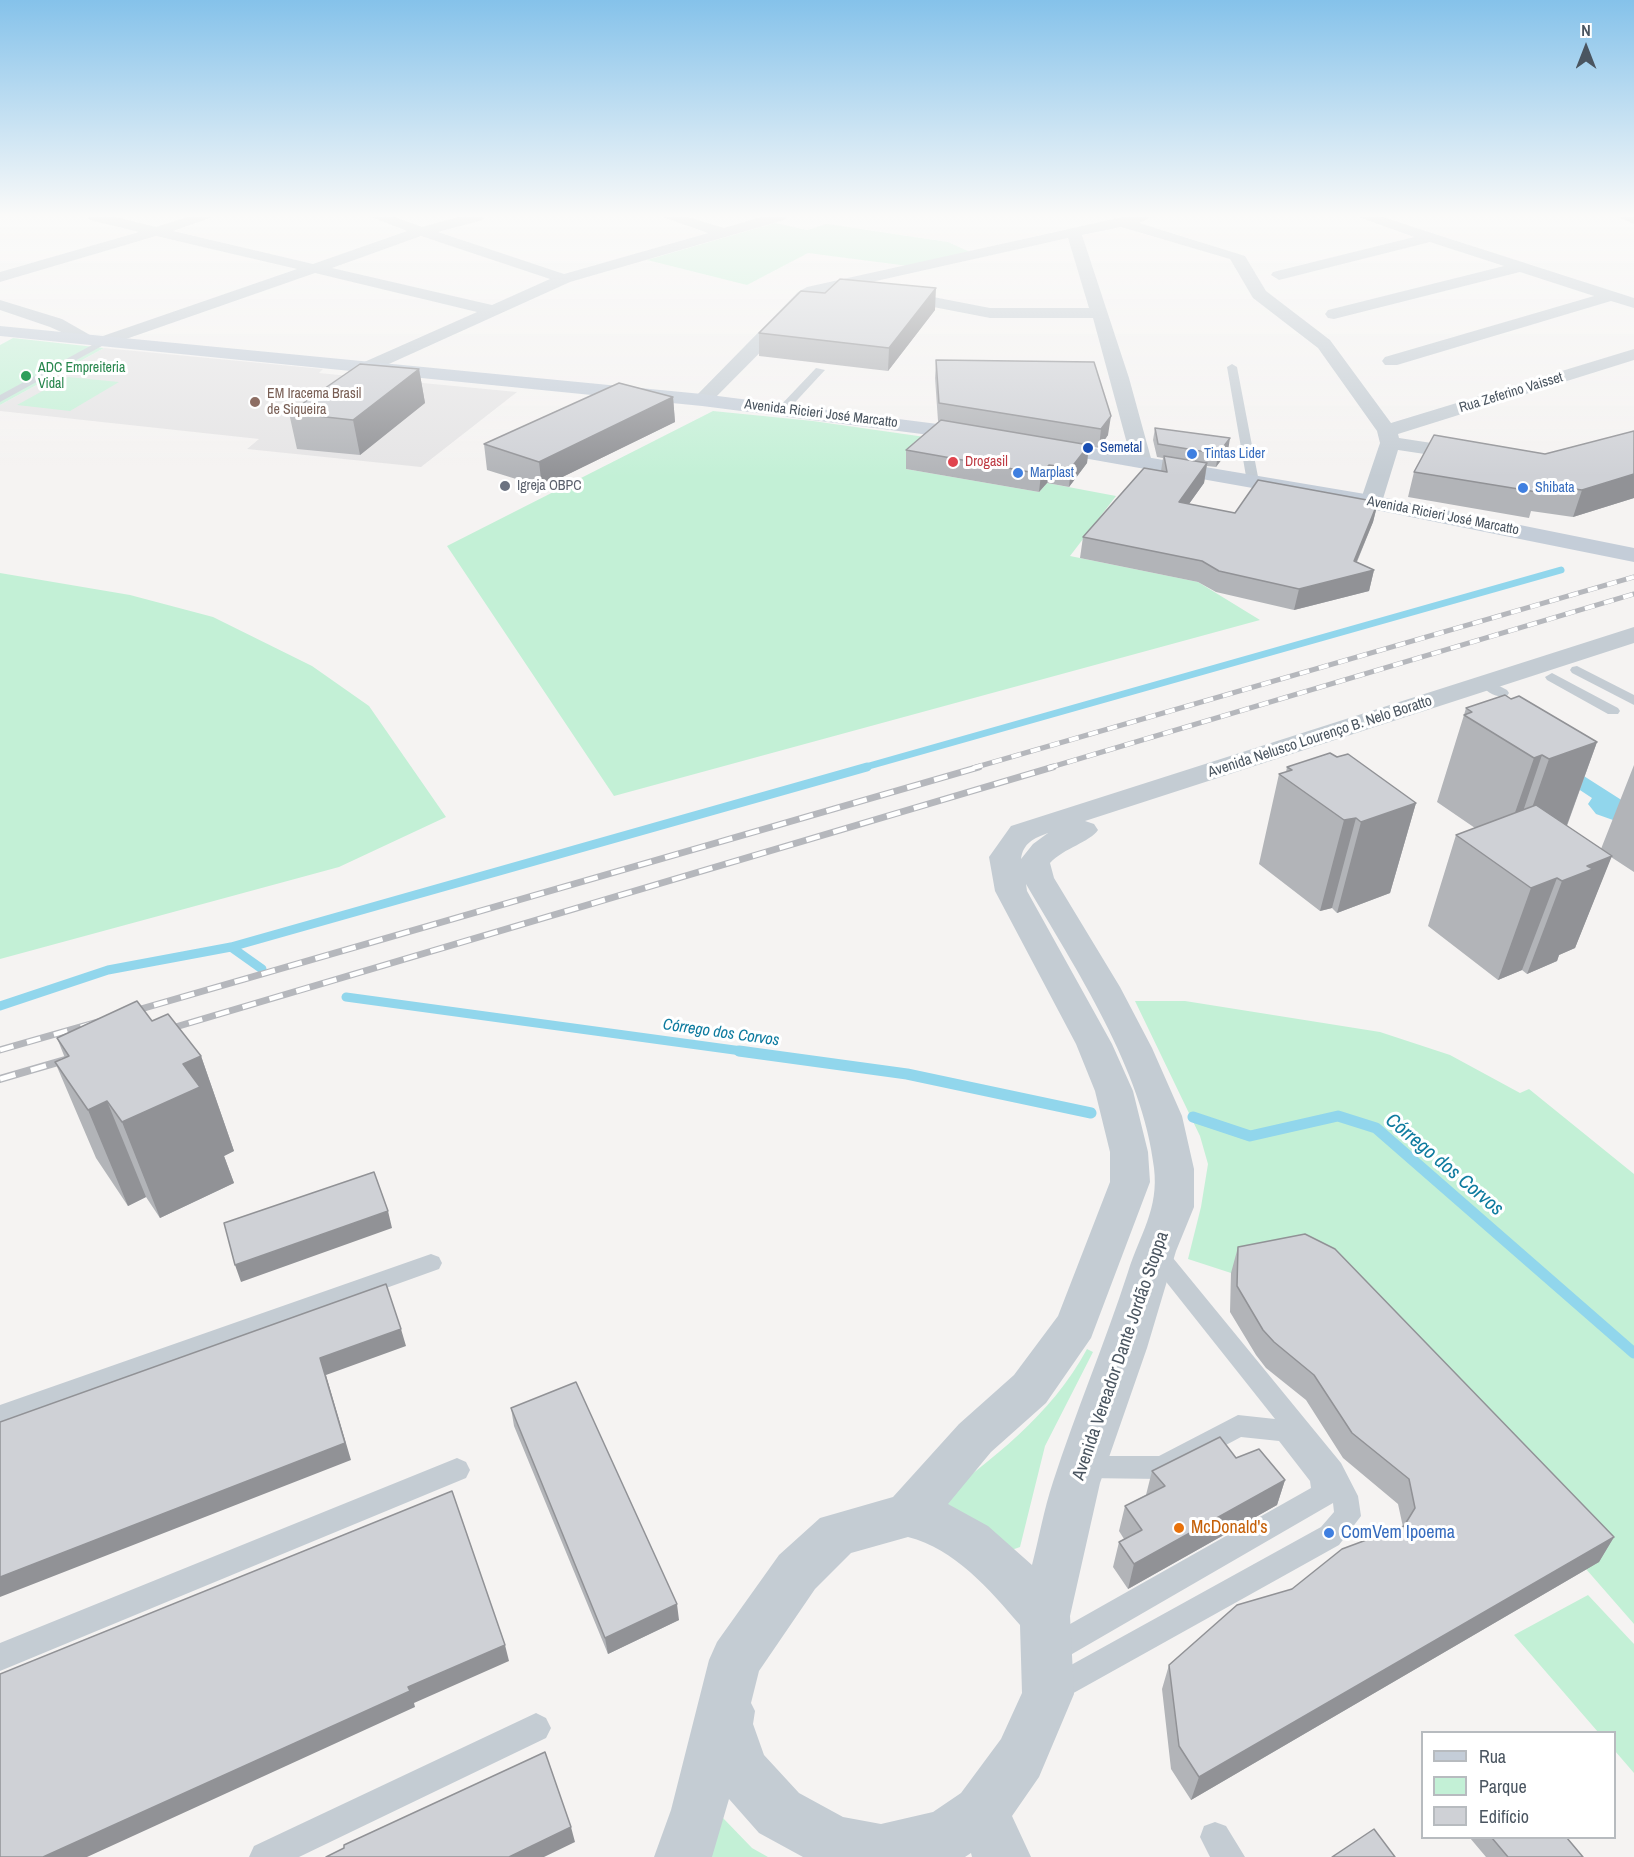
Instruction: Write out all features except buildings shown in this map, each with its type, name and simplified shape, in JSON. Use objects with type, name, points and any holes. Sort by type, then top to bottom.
[{"type":"main road","name":"Avenida Ricieri José Marcatto","points":[[0,331],[702,400],[992,437]]},
{"type":"main road","name":"Avenida Ricieri José Marcatto","points":[[1026,443],[1371,502],[1634,555]]},
{"type":"main road","points":[[1586,545],[1634,533]]},
{"type":"street","points":[[0,305],[56,323],[97,340],[207,304]]},
{"type":"street","points":[[464,304],[491,310]]},
{"type":"street","points":[[369,367],[506,304]]},
{"type":"street","points":[[702,400],[796,304]]},
{"type":"street","points":[[940,304],[981,312],[1098,313]]},
{"type":"street","points":[[1095,304],[1120,378],[1142,462]]},
{"type":"street","points":[[1272,304],[1324,344],[1389,437],[1496,459]]},
{"type":"street","points":[[1334,314],[1375,304]]},
{"type":"street","points":[[1391,361],[1585,304]]},
{"type":"street","name":"Rua Zeferino Vaisset","points":[[1389,437],[1634,354]]},
{"type":"street","points":[[1371,502],[1389,437]]},
{"type":"street","name":"Avenida Nelusco Lourenço B. Nelo Boratto","points":[[1022,855],[1043,849],[1062,837],[1494,688],[1634,635]]},
{"type":"street","name":"Avenida Nelusco Lourenço B. Nelo Boratto","points":[[1494,688],[1565,673],[1634,652]]},
{"type":"street","points":[[1022,855],[1005,856],[1011,891],[1094,1044],[1114,1090],[1129,1152],[1130,1182],[1076,1325],[1030,1389],[975,1438],[908,1515],[945,1525],[987,1556],[1020,1587],[1046,1654]]},
{"type":"street","name":"Avenida Vereador Dante Jordão Stoppa","points":[[735,1660],[726,1724],[743,1773],[779,1813],[836,1844],[881,1852],[959,1841],[1020,1758],[1046,1654],[1082,1467],[1125,1348],[1155,1251],[1174,1207],[1174,1169],[1163,1116],[1103,987],[1022,855]]},
{"type":"street","name":"Avenida Vereador Dante Jordão Stoppa","points":[[683,1857],[699,1810],[735,1660],[797,1572],[837,1533],[908,1515]]},
{"type":"lane","points":[[0,399],[97,340]]},
{"type":"lane","points":[[1232,367],[1253,482]]},
{"type":"lane","points":[[783,409],[820,370]]},
{"type":"lane","points":[[1565,673],[1634,701]]},
{"type":"lane","points":[[1565,673],[1613,711]]},
{"type":"lane","points":[[1046,1654],[1330,1536],[1348,1516],[1345,1496],[1332,1472],[1155,1251]]},
{"type":"lane","points":[[0,1416],[431,1263]]},
{"type":"lane","points":[[1046,1654],[1324,1494],[1323,1477],[1286,1431],[1238,1425],[1162,1468],[1082,1467]]},
{"type":"lane","points":[[0,1657],[457,1470]]},
{"type":"lane","points":[[265,1857],[536,1728]]},
{"type":"shaded area","points":[[104,348],[323,369],[319,373],[517,392],[421,467],[247,449],[259,439],[0,411],[0,405]]},
{"type":"green space","name":"ADC Empreiteria Vidal","points":[[13,338],[104,348],[0,405],[0,345]]},
{"type":"green space","points":[[68,377],[119,382],[70,411],[17,405]]},
{"type":"green space","points":[[713,411],[813,421],[939,439],[906,469],[1039,492],[1047,483],[1116,496],[1070,556],[1198,582],[1260,620],[614,796],[447,546]]},
{"type":"green space","points":[[0,573],[130,595],[213,617],[312,666],[369,706],[446,817],[339,867],[0,959]]},
{"type":"green space","points":[[1135,1001],[1185,1001],[1380,1032],[1450,1055],[1520,1093],[1529,1089],[1634,1174],[1634,1624],[1586,1569],[1231,1273],[1188,1259],[1201,1207],[1208,1164],[1200,1136]]},
{"type":"green space","points":[[1087,1349],[1093,1352],[1045,1446],[1020,1547],[1006,1552],[933,1504],[998,1453],[1038,1416],[1056,1395]]},
{"type":"green space","points":[[1588,1595],[1634,1644],[1634,1773],[1616,1752],[1616,1731],[1597,1731],[1514,1635]]},
{"type":"green space","points":[[723,1818],[752,1848],[768,1857],[700,1857]]},
{"type":"water","points":[[1565,764],[1634,808],[1613,820],[1596,814],[1588,804],[1592,798],[1548,769]]},
{"type":"waterway","points":[[862,768],[1561,570]]},
{"type":"waterway","points":[[231,947],[867,767]]},
{"type":"waterway","points":[[0,1006],[108,970],[231,947]]},
{"type":"waterway","name":"Córrego dos Corvos","points":[[231,947],[262,969]]},
{"type":"waterway","name":"Córrego dos Corvos","points":[[346,997],[749,1052]]},
{"type":"waterway","name":"Córrego dos Corvos","points":[[739,1051],[907,1074],[1091,1113]]},
{"type":"waterway","name":"Córrego dos Corvos","points":[[1193,1117],[1250,1136],[1338,1116],[1376,1128],[1634,1353]]},
{"type":"railway","points":[[973,768],[1634,577]]},
{"type":"railway","points":[[1048,768],[1634,594]]},
{"type":"railway","points":[[127,1013],[979,767]]},
{"type":"railway","points":[[162,1031],[1053,767]]},
{"type":"railway","points":[[0,1050],[101,1021]]},
{"type":"railway","points":[[0,1079],[72,1058]]},
{"type":"place","name":"ADC Empreiteria Vidal","points":[[26,376]]},
{"type":"place","name":"EM Iracema Brasil de Siqueira","points":[[255,402]]},
{"type":"place","name":"Semetal","points":[[1088,448]]},
{"type":"place","name":"Tintas Lider","points":[[1192,454]]},
{"type":"place","name":"Drogasil","points":[[953,462]]},
{"type":"place","name":"Marplast","points":[[1018,473]]},
{"type":"place","name":"Igreja OBPC","points":[[505,486]]},
{"type":"place","name":"Shibata","points":[[1523,488]]},
{"type":"place","name":"McDonald's","points":[[1179,1528]]},
{"type":"place","name":"ComVem Ipoema","points":[[1329,1533]]}]
